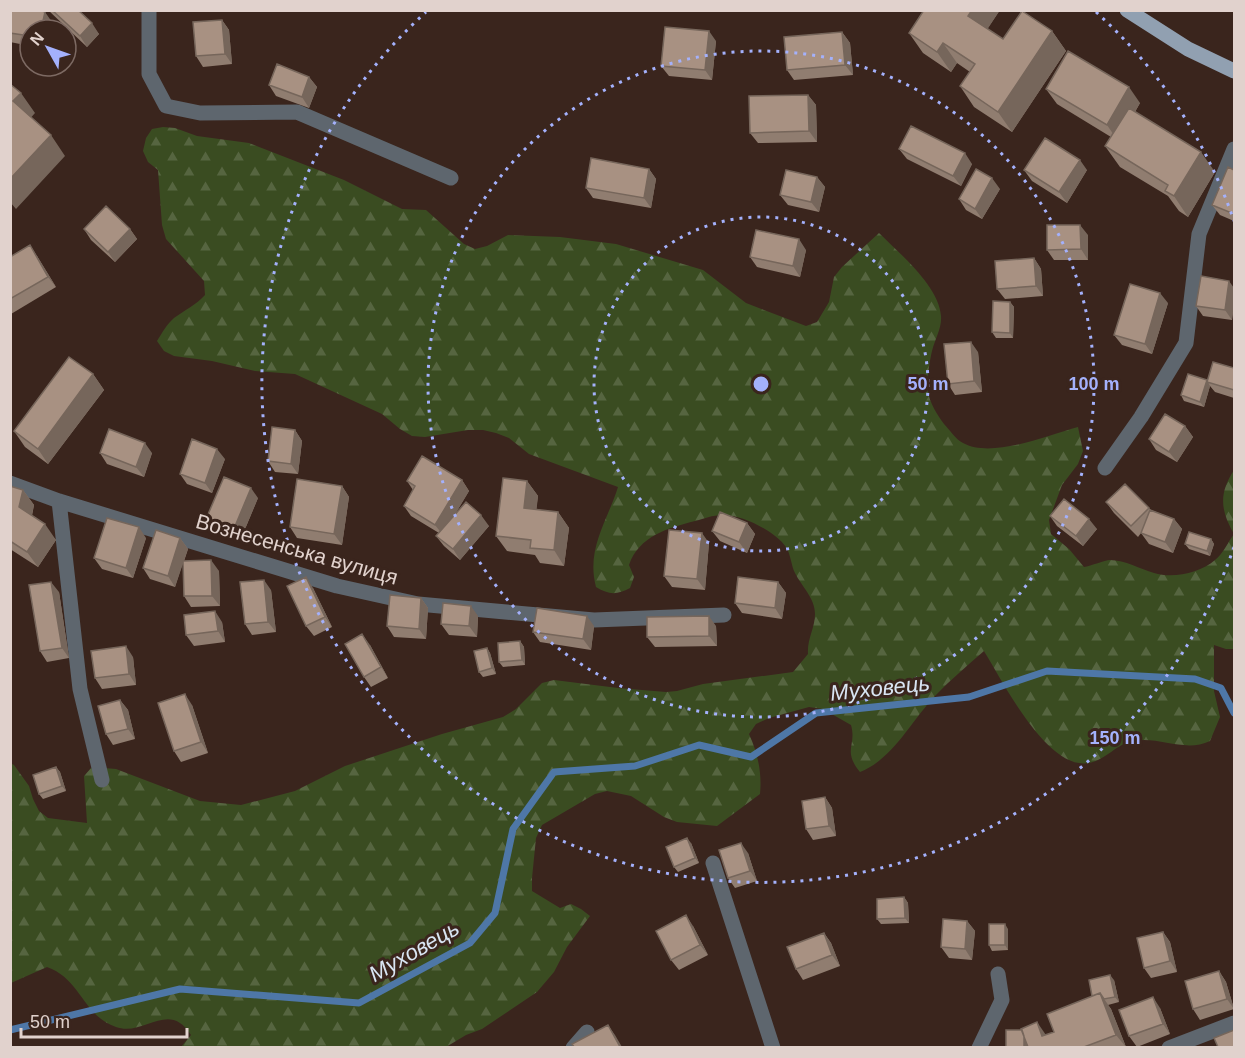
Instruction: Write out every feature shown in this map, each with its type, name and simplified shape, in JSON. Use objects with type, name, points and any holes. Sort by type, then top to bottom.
[{"type":"main road","points":[[1127,10],[1188,49],[1234,71]]},
{"type":"street","points":[[149,10],[149,74],[166,106],[200,113],[297,112],[452,178]]},
{"type":"street","points":[[1105,468],[1141,417],[1186,343],[1199,234],[1234,149]]},
{"type":"street","name":"Вознесенська вулиця","points":[[10,483],[59,501],[337,586],[418,604],[594,620],[724,615]]},
{"type":"street","points":[[59,501],[80,689],[102,780]]},
{"type":"street","points":[[713,863],[773,1047]]},
{"type":"street","points":[[979,1047],[1002,1000],[998,974]]},
{"type":"street","points":[[1169,1047],[1234,1023]]},
{"type":"street","points":[[573,1047],[587,1032]]},
{"type":"green space","points":[[175,128],[197,136],[249,143],[344,180],[402,209],[426,210],[464,244],[475,249],[487,246],[508,235],[560,237],[616,244],[703,270],[746,303],[806,326],[817,322],[829,302],[834,277],[879,233],[917,271],[939,305],[941,320],[930,359],[928,391],[937,413],[955,437],[975,447],[1004,447],[1078,427],[1083,451],[1078,464],[1062,485],[1049,520],[1051,534],[1069,549],[1084,567],[1116,560],[1161,575],[1186,574],[1209,565],[1215,560],[1234,534],[1234,649],[1214,645],[1214,691],[1220,717],[1210,741],[1182,745],[1134,741],[1122,745],[1101,759],[1089,763],[1073,762],[1057,753],[1042,739],[1014,701],[984,651],[935,696],[892,749],[872,766],[860,772],[851,753],[851,725],[823,709],[809,707],[769,718],[756,724],[749,734],[759,764],[760,794],[717,826],[677,822],[664,817],[631,796],[607,791],[595,794],[542,825],[536,838],[532,891],[560,908],[571,904],[590,916],[567,947],[554,972],[537,992],[482,1029],[446,1047],[181,1047],[191,1035],[183,1025],[174,1020],[165,1019],[126,1029],[116,1027],[96,1015],[67,980],[47,967],[11,983],[10,763],[14,765],[29,786],[39,811],[48,818],[87,823],[84,776],[92,767],[116,769],[200,801],[241,805],[295,791],[345,766],[442,734],[503,717],[516,709],[542,683],[554,680],[666,692],[703,684],[793,672],[808,654],[815,619],[813,603],[795,573],[786,547],[774,535],[748,520],[722,515],[665,530],[647,540],[634,555],[629,565],[634,577],[630,588],[617,593],[605,592],[596,587],[594,560],[599,536],[618,487],[529,454],[509,438],[496,433],[468,430],[425,437],[412,436],[382,414],[295,374],[255,371],[212,361],[174,356],[164,351],[157,341],[167,326],[205,295],[204,281],[166,239],[162,225],[158,170],[148,162],[143,151],[146,138],[152,129]]},
{"type":"green space","points":[[1234,470],[1234,534],[1226,517],[1223,502],[1226,486]]},
{"type":"building","points":[[10,10],[45,12],[44,18],[18,18],[18,34],[10,33]]},
{"type":"building","points":[[52,10],[78,10],[92,23],[80,36],[78,18],[61,18]]},
{"type":"building","points":[[924,10],[972,10],[968,16],[1003,39],[1022,11],[1052,31],[998,112],[960,86],[975,64],[943,43],[937,52],[909,33]]},
{"type":"building","points":[[222,20],[225,54],[196,56],[193,22]]},
{"type":"building","points":[[665,27],[709,31],[705,70],[661,66]]},
{"type":"building","points":[[842,32],[845,65],[787,70],[784,37]]},
{"type":"building","points":[[1068,51],[1129,87],[1107,125],[1046,89]]},
{"type":"building","points":[[277,64],[309,77],[302,97],[269,85]]},
{"type":"building","points":[[10,84],[21,93],[13,101],[51,135],[10,179]]},
{"type":"building","points":[[808,95],[809,131],[750,133],[749,96]]},
{"type":"building","points":[[1129,108],[1201,152],[1174,196],[1165,191],[1168,185],[1105,146]]},
{"type":"building","points":[[911,126],[965,153],[953,176],[899,149]]},
{"type":"building","points":[[1045,138],[1080,160],[1059,192],[1024,170]]},
{"type":"building","points":[[591,158],[649,169],[644,198],[586,188]]},
{"type":"building","points":[[1228,167],[1234,170],[1234,214],[1212,205]]},
{"type":"building","points":[[976,169],[992,178],[975,209],[959,199]]},
{"type":"building","points":[[786,170],[817,177],[811,202],[780,195]]},
{"type":"building","points":[[106,206],[130,229],[108,252],[84,229]]},
{"type":"building","points":[[1047,225],[1080,225],[1081,249],[1047,250]]},
{"type":"building","points":[[756,230],[799,239],[793,266],[750,257]]},
{"type":"building","points":[[30,245],[48,277],[10,299],[10,257]]},
{"type":"building","points":[[1034,258],[1036,286],[997,289],[995,261]]},
{"type":"building","points":[[1201,276],[1229,281],[1225,310],[1196,306]]},
{"type":"building","points":[[1130,284],[1160,293],[1145,344],[1114,335]]},
{"type":"building","points":[[993,301],[1010,302],[1010,333],[992,332]]},
{"type":"building","points":[[971,342],[974,381],[948,384],[944,344]]},
{"type":"building","points":[[69,357],[93,374],[38,449],[14,431]]},
{"type":"building","points":[[1213,362],[1234,368],[1234,390],[1207,382]]},
{"type":"building","points":[[1188,374],[1207,380],[1200,402],[1181,395]]},
{"type":"building","points":[[1165,414],[1185,426],[1169,452],[1149,439]]},
{"type":"building","points":[[272,427],[295,430],[291,464],[268,461]]},
{"type":"building","points":[[109,429],[145,443],[136,467],[100,453]]},
{"type":"building","points":[[192,439],[217,449],[205,483],[180,474]]},
{"type":"building","points":[[422,456],[462,480],[435,525],[404,506],[415,486],[407,481]]},
{"type":"building","points":[[224,477],[251,488],[233,531],[206,519]]},
{"type":"building","points":[[503,478],[527,481],[524,508],[558,512],[554,550],[530,548],[531,540],[496,536]]},
{"type":"building","points":[[297,479],[342,486],[334,534],[290,527]]},
{"type":"building","points":[[1125,484],[1149,508],[1131,526],[1106,502]]},
{"type":"building","points":[[10,486],[23,490],[19,507],[45,524],[27,552],[10,541]]},
{"type":"building","points":[[1064,499],[1089,519],[1076,536],[1050,516]]},
{"type":"building","points":[[466,502],[481,515],[453,549],[436,536]]},
{"type":"building","points":[[1150,510],[1174,519],[1165,542],[1141,533]]},
{"type":"building","points":[[720,512],[747,523],[739,542],[712,531]]},
{"type":"building","points":[[107,518],[139,527],[126,568],[94,558]]},
{"type":"building","points":[[156,530],[180,538],[168,576],[143,568]]},
{"type":"building","points":[[669,530],[702,533],[697,579],[664,576]]},
{"type":"building","points":[[1189,532],[1211,539],[1207,551],[1185,544]]},
{"type":"building","points":[[211,560],[212,596],[184,596],[183,561]]},
{"type":"building","points":[[306,577],[325,617],[306,626],[287,586]]},
{"type":"building","points":[[738,577],[778,582],[775,608],[735,603]]},
{"type":"building","points":[[264,580],[268,622],[245,624],[240,582]]},
{"type":"building","points":[[51,582],[62,648],[40,651],[29,585]]},
{"type":"building","points":[[390,595],[421,598],[419,629],[387,626]]},
{"type":"building","points":[[443,603],[471,606],[469,626],[441,624]]},
{"type":"building","points":[[537,608],[587,616],[583,639],[533,632]]},
{"type":"building","points":[[215,611],[218,631],[186,635],[184,615]]},
{"type":"building","points":[[709,616],[709,636],[647,637],[647,617]]},
{"type":"building","points":[[362,634],[381,667],[364,677],[345,644]]},
{"type":"building","points":[[520,641],[522,660],[499,662],[498,643]]},
{"type":"building","points":[[126,646],[129,674],[95,678],[91,651]]},
{"type":"building","points":[[487,648],[492,668],[479,672],[474,651]]},
{"type":"building","points":[[185,694],[201,742],[174,751],[158,703]]},
{"type":"building","points":[[120,700],[128,729],[106,734],[98,706]]},
{"type":"building","points":[[56,767],[62,786],[39,794],[33,775]]},
{"type":"building","points":[[825,797],[829,826],[806,829],[802,801]]},
{"type":"building","points":[[687,838],[695,858],[674,867],[666,847]]},
{"type":"building","points":[[741,843],[750,871],[728,878],[719,850]]},
{"type":"building","points":[[904,897],[905,918],[877,919],[877,899]]},
{"type":"building","points":[[686,915],[700,945],[671,960],[656,931]]},
{"type":"building","points":[[943,919],[967,921],[965,949],[941,947]]},
{"type":"building","points":[[989,924],[1005,924],[1005,945],[989,945]]},
{"type":"building","points":[[1163,932],[1170,961],[1144,968],[1137,938]]},
{"type":"building","points":[[824,933],[832,955],[796,969],[787,947]]},
{"type":"building","points":[[1219,971],[1227,999],[1193,1009],[1185,981]]},
{"type":"building","points":[[1110,975],[1115,997],[1104,999],[1100,993],[1092,996],[1089,980]]},
{"type":"building","points":[[1100,993],[1116,1035],[1084,1047],[1028,1047],[1021,1029],[1037,1022],[1042,1036],[1054,1032],[1047,1014]]},
{"type":"building","points":[[1153,997],[1163,1024],[1129,1036],[1119,1010]]},
{"type":"building","points":[[608,1025],[620,1047],[574,1047],[572,1044]]},
{"type":"building","points":[[1006,1030],[1022,1030],[1024,1047],[1006,1047]]},
{"type":"building","points":[[1234,1030],[1234,1047],[1218,1047],[1214,1038]]},
{"type":"waterway","name":"Муховець","points":[[10,1030],[180,989],[359,1003],[470,943],[495,913],[513,829],[554,772],[635,766],[699,745],[751,757],[816,713],[969,697],[1047,671],[1195,679],[1221,688],[1234,713]]}]
